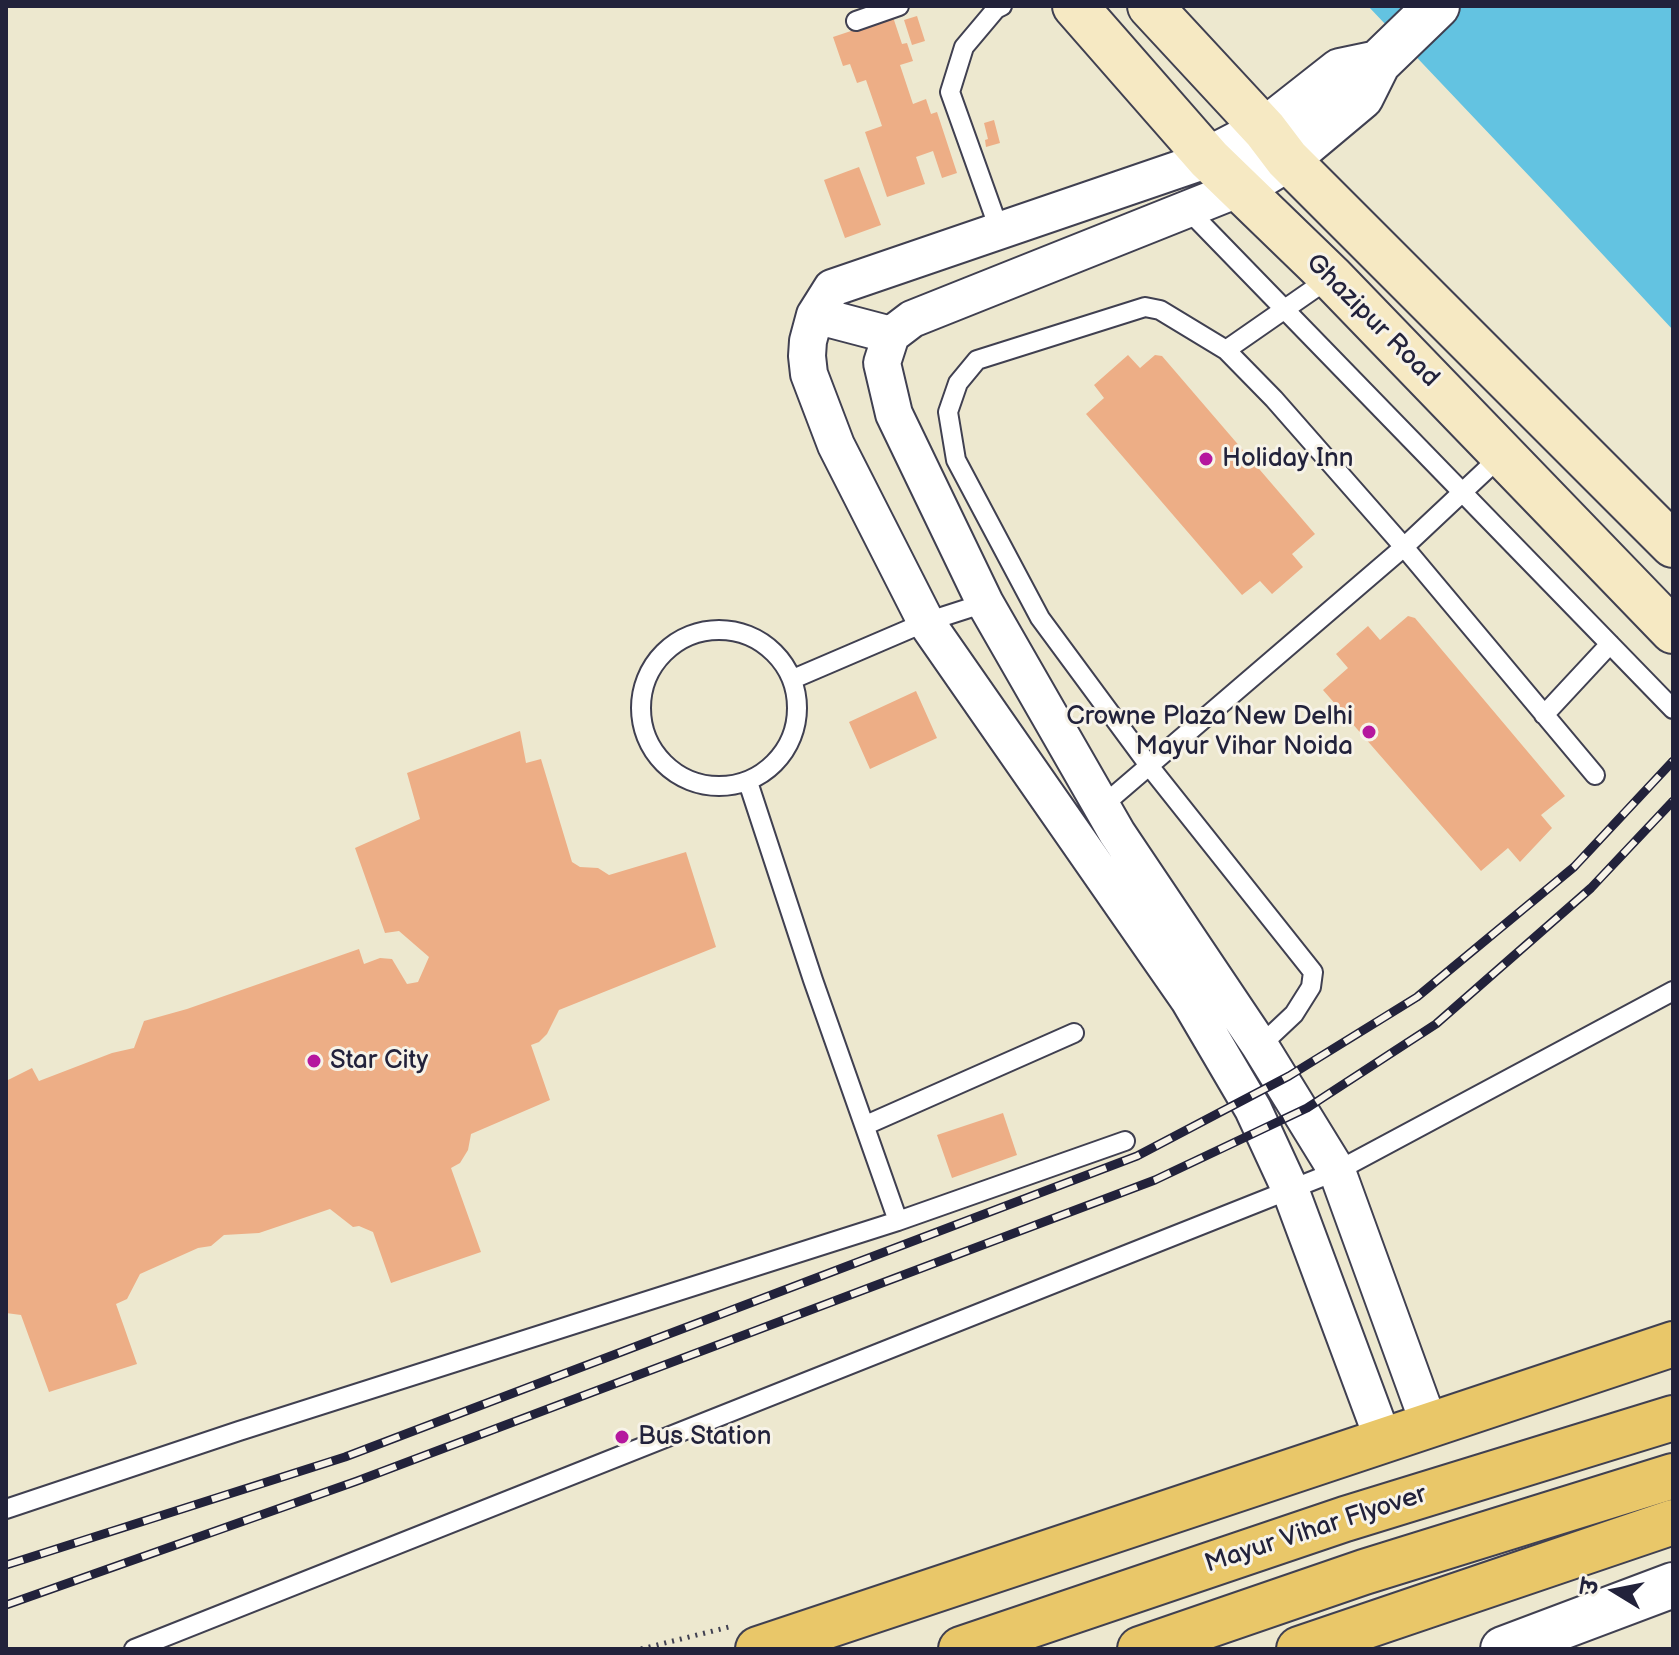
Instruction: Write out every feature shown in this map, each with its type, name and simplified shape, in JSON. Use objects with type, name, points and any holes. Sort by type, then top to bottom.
[{"type":"main road","name":"Ghazipur Road","points":[[1075,6],[1224,174],[1331,277],[1673,631]]},
{"type":"main road","name":"Ghazipur Road","points":[[1150,6],[1286,136],[1673,545]]},
{"type":"main road","points":[[758,1649],[1673,1344]]},
{"type":"main road","name":"Mayur Vihar Flyover","points":[[961,1649],[1345,1519],[1673,1418]]},
{"type":"main road","points":[[1140,1649],[1364,1572],[1673,1476]]},
{"type":"main road","points":[[1299,1649],[1673,1522]]},
{"type":"street","points":[[1429,1424],[1337,1171],[1260,1046],[1101,807],[985,603],[894,414],[882,363],[891,335],[912,319],[1188,210],[1224,174],[1286,136],[1340,71],[1378,63],[1437,6]]},
{"type":"street","points":[[1224,174],[999,229],[832,288],[815,315],[808,341],[809,374],[836,445],[926,622],[1189,1000],[1253,1109],[1290,1189],[1383,1439]]},
{"type":"street","points":[[815,315],[891,335]]},
{"type":"street","points":[[1503,1649],[1673,1585]]},
{"type":"lane","points":[[856,21],[899,6]]},
{"type":"lane","points":[[999,229],[950,92],[964,47],[1002,6]]},
{"type":"lane","points":[[1188,210],[1673,709]]},
{"type":"lane","points":[[1226,350],[1331,277]]},
{"type":"lane","points":[[1260,1046],[1294,1014],[1311,987],[1313,972],[1150,767],[1040,618],[956,460],[948,412],[958,383],[977,360],[1145,307],[1168,314],[1226,350],[1274,399],[1404,547],[1595,775]]},
{"type":"lane","points":[[1101,807],[1404,547],[1502,455]]},
{"type":"lane","points":[[793,679],[926,622],[985,603]]},
{"type":"lane","points":[[721,628],[752,635],[777,653],[793,679],[799,710],[792,740],[774,766],[748,782],[717,788],[687,781],[662,763],[645,737],[640,706],[647,675],[665,650],[691,634],[721,628]]},
{"type":"lane","points":[[1544,715],[1610,644]]},
{"type":"lane","points":[[748,782],[813,980],[898,1221]]},
{"type":"lane","points":[[134,1649],[1337,1171],[1673,991]]},
{"type":"lane","points":[[866,1125],[1074,1033]]},
{"type":"lane","points":[[6,1509],[239,1431],[898,1221],[1125,1141]]},
{"type":"water","points":[[1368,6],[1673,6],[1673,330],[1551,199]]},
{"type":"building","points":[[917,16],[925,41],[912,45],[904,20]]},
{"type":"building","points":[[893,17],[902,44],[907,43],[913,61],[900,65],[913,104],[926,99],[931,114],[937,112],[957,173],[942,178],[933,151],[916,157],[925,184],[887,197],[865,132],[882,126],[866,80],[857,83],[850,64],[843,66],[833,37]]},
{"type":"building","points":[[994,120],[1000,143],[986,147],[985,140],[988,139],[984,123]]},
{"type":"building","points":[[859,167],[881,225],[845,238],[824,180]]},
{"type":"building","points":[[1128,355],[1140,368],[1155,355],[1162,356],[1315,534],[1292,554],[1303,567],[1272,594],[1260,581],[1242,595],[1086,414],[1104,398],[1094,385]]},
{"type":"building","points":[[1408,616],[1415,618],[1565,796],[1541,815],[1552,828],[1520,862],[1508,848],[1481,871],[1323,690],[1348,668],[1336,654],[1368,626],[1380,640]]},
{"type":"building","points":[[916,691],[937,738],[870,769],[849,722]]},
{"type":"building","name":"Star City","points":[[520,731],[526,763],[541,759],[572,862],[580,867],[598,868],[609,875],[686,852],[716,947],[559,1010],[547,1034],[531,1045],[550,1100],[471,1134],[468,1150],[460,1163],[451,1168],[481,1252],[391,1283],[373,1232],[359,1226],[353,1227],[330,1209],[259,1233],[224,1235],[211,1246],[198,1248],[140,1274],[127,1299],[116,1304],[137,1364],[49,1392],[21,1315],[6,1313],[6,1081],[32,1068],[39,1081],[112,1053],[134,1048],[144,1021],[359,949],[364,964],[380,958],[392,959],[407,984],[418,982],[429,957],[399,931],[385,933],[355,848],[420,819],[407,773]]},
{"type":"building","points":[[1003,1113],[1017,1155],[952,1178],[937,1135]]},
{"type":"railway","points":[[6,1565],[345,1457],[1137,1156],[1289,1076],[1417,997],[1574,867],[1673,761]]},
{"type":"railway","points":[[6,1605],[357,1481],[1155,1180],[1307,1108],[1436,1024],[1591,888],[1673,801]]},
{"type":"place","name":"Holiday Inn","points":[[1206,459]]},
{"type":"place","name":"Crowne Plaza New Delhi Mayur Vihar Noida","points":[[1369,732]]},
{"type":"place","name":"Star City","points":[[314,1061]]},
{"type":"place","name":"Bus Station","points":[[622,1437]]}]
